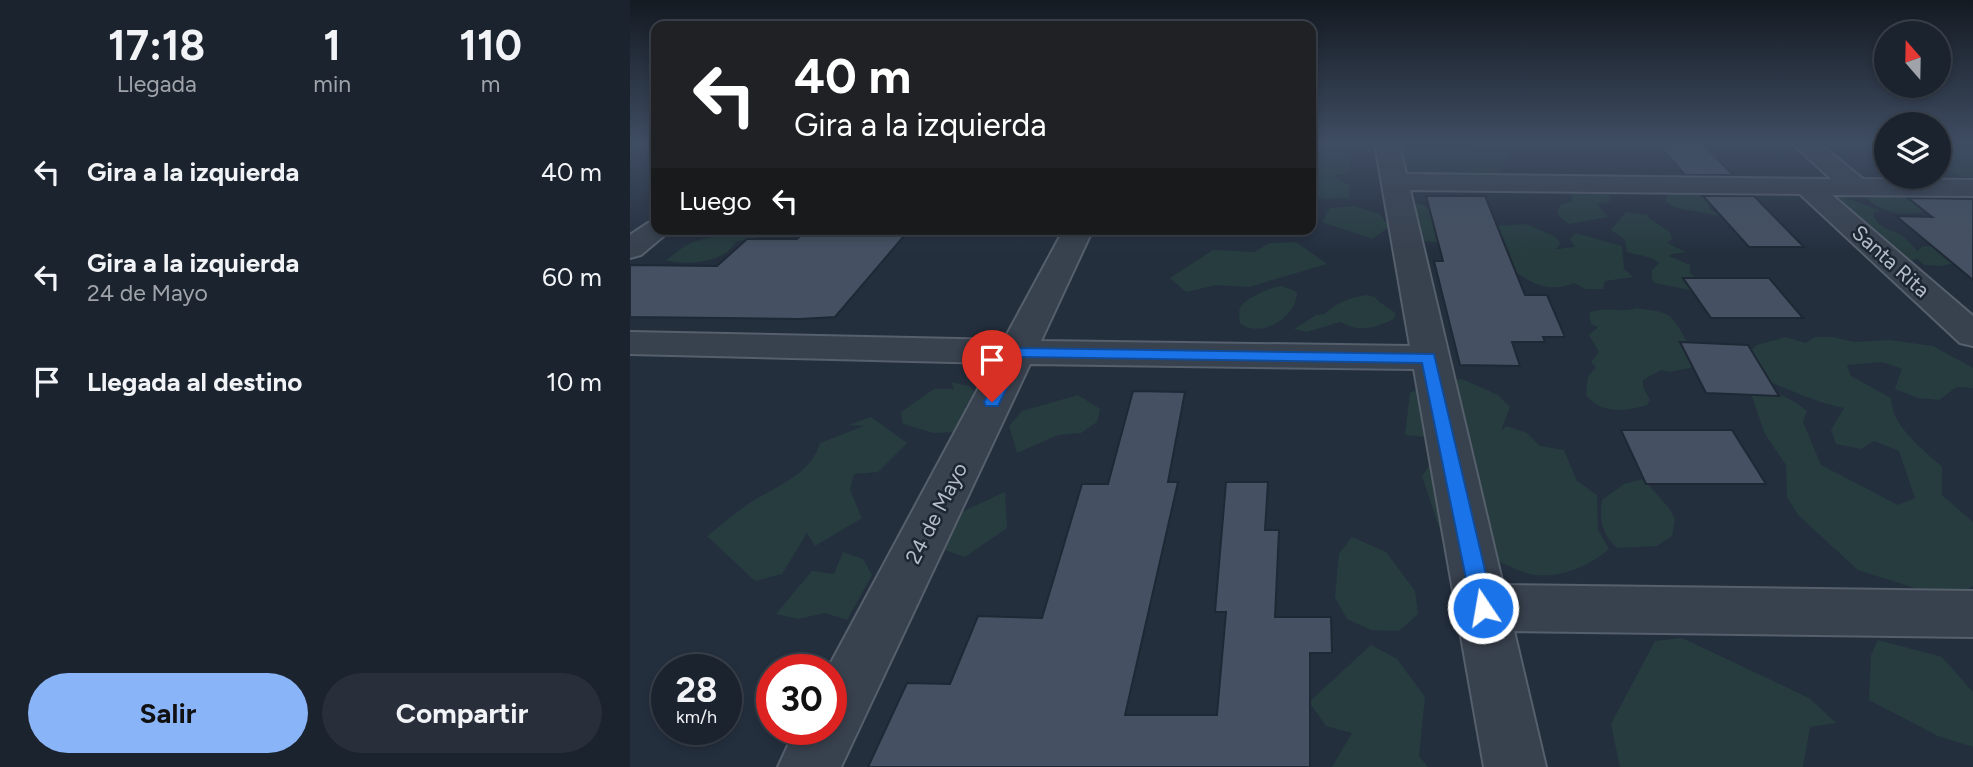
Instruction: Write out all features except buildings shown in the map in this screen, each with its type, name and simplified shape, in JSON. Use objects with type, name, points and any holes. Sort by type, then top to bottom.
[{"type":"street","points":[[1394,180],[1515,767]]},
{"type":"street","points":[[1672,180],[1809,188],[1973,188]]},
{"type":"street","points":[[1848,180],[1858,188]]},
{"type":"street","name":"Santa Rita","points":[[1809,188],[1973,335]]},
{"type":"street","points":[[630,249],[651,234]]},
{"type":"street","name":"24 de Mayo","points":[[847,690],[1076,235]]},
{"type":"street","points":[[630,343],[1429,358]]},
{"type":"street","points":[[1483,608],[1973,614]]},
{"type":"street","points":[[809,767],[820,745]]},
{"type":"green space","points":[[1316,180],[1340,180],[1350,186],[1349,198],[1316,199]]},
{"type":"green space","points":[[1571,187],[1598,190],[1610,195],[1609,202],[1597,204],[1608,217],[1569,224],[1560,217],[1557,211],[1561,204],[1572,202]]},
{"type":"green space","points":[[1690,191],[1703,197],[1710,209],[1720,216],[1677,208],[1666,202],[1666,196]]},
{"type":"green space","points":[[1888,192],[1919,196],[1931,210],[1896,213],[1880,208],[1866,198]]},
{"type":"green space","points":[[1839,195],[1881,211],[1873,213],[1878,223],[1904,237],[1917,251],[1923,246],[1940,247],[1966,261],[1941,266],[1924,265],[1917,258],[1902,267],[1830,204]]},
{"type":"green space","points":[[1418,203],[1429,208],[1449,243],[1419,241],[1409,235],[1419,216],[1406,214],[1407,207]]},
{"type":"green space","points":[[1354,206],[1380,214],[1389,227],[1372,239],[1322,222],[1330,208]]},
{"type":"green space","points":[[1626,212],[1648,215],[1670,232],[1672,239],[1667,243],[1686,252],[1669,256],[1690,265],[1690,273],[1699,281],[1700,286],[1690,290],[1655,283],[1652,270],[1659,263],[1627,252],[1625,240],[1611,230]]},
{"type":"green space","points":[[1526,224],[1554,236],[1561,243],[1556,249],[1575,247],[1570,240],[1575,233],[1622,246],[1624,269],[1633,277],[1605,281],[1603,289],[1586,289],[1574,283],[1547,287],[1532,282],[1509,267],[1507,250],[1491,247],[1496,226]]},
{"type":"green space","points":[[721,235],[769,235],[735,242],[723,255],[714,259],[683,263],[666,260],[699,240]]},
{"type":"green space","points":[[1296,242],[1327,264],[1249,287],[1216,285],[1186,292],[1170,278],[1213,250],[1254,252],[1270,243]]},
{"type":"green space","points":[[1282,286],[1297,292],[1291,310],[1284,317],[1267,327],[1257,329],[1240,323],[1239,310],[1244,303],[1260,293]]},
{"type":"green space","points":[[1366,295],[1375,297],[1396,314],[1394,319],[1367,328],[1340,322],[1307,332],[1294,329],[1344,301]]},
{"type":"green space","points":[[1637,308],[1663,313],[1674,320],[1691,346],[1694,367],[1670,372],[1661,370],[1643,380],[1643,387],[1650,400],[1647,405],[1622,410],[1599,406],[1586,395],[1588,377],[1596,367],[1591,362],[1599,352],[1589,335],[1598,327],[1591,324],[1589,313]]},
{"type":"green space","points":[[1785,337],[1806,343],[1814,337],[1833,337],[1854,342],[1890,340],[1933,346],[1973,368],[1973,388],[1957,387],[1939,400],[1918,398],[1895,389],[1902,369],[1882,362],[1847,365],[1851,376],[1891,398],[1892,408],[1902,427],[1942,467],[1942,495],[1973,522],[1973,586],[1949,599],[1858,570],[1798,515],[1787,497],[1786,465],[1765,434],[1751,394],[1781,395],[1807,411],[1803,422],[1821,465],[1898,505],[1915,498],[1899,451],[1874,441],[1861,449],[1836,444],[1831,430],[1844,408],[1743,372],[1740,360],[1757,345]]},
{"type":"green space","points":[[1462,379],[1498,395],[1510,407],[1501,431],[1506,426],[1527,433],[1540,446],[1564,450],[1577,481],[1597,495],[1598,530],[1609,549],[1571,571],[1537,575],[1505,564],[1439,527],[1422,476],[1442,447],[1426,437],[1405,435],[1410,393],[1425,385]]},
{"type":"green space","points":[[951,382],[969,386],[978,395],[965,407],[970,419],[957,432],[934,433],[903,424],[901,412],[934,389],[954,389]]},
{"type":"green space","points":[[1078,395],[1100,409],[1097,422],[1081,433],[1058,435],[1017,453],[1009,426],[1022,411]]},
{"type":"green space","points":[[871,417],[907,443],[878,472],[854,474],[850,490],[862,518],[815,546],[807,533],[782,574],[755,581],[707,536],[751,502],[801,471],[816,454],[820,443],[864,426],[848,425]]},
{"type":"green space","points":[[1643,479],[1669,508],[1675,519],[1672,536],[1657,546],[1617,548],[1603,526],[1602,500],[1624,484]]},
{"type":"green space","points":[[1005,492],[1007,528],[965,557],[945,550],[944,532],[957,514]]},
{"type":"green space","points":[[1352,537],[1386,552],[1415,591],[1418,614],[1399,631],[1371,630],[1347,619],[1335,597],[1339,554]]},
{"type":"green space","points":[[843,552],[863,559],[872,575],[847,620],[825,613],[798,619],[776,614],[812,571],[834,574]]},
{"type":"green space","points":[[1682,638],[1809,698],[1836,723],[1810,727],[1803,767],[1620,767],[1611,724],[1655,641]]},
{"type":"green space","points":[[1878,640],[1942,657],[1973,692],[1973,747],[1938,736],[1869,700],[1871,655]]},
{"type":"green space","points":[[1371,645],[1397,659],[1425,697],[1419,756],[1428,767],[1332,767],[1352,733],[1326,726],[1309,702]]},
{"type":"route","points":[[992,402],[1017,352],[1429,358],[1483,608]]}]
